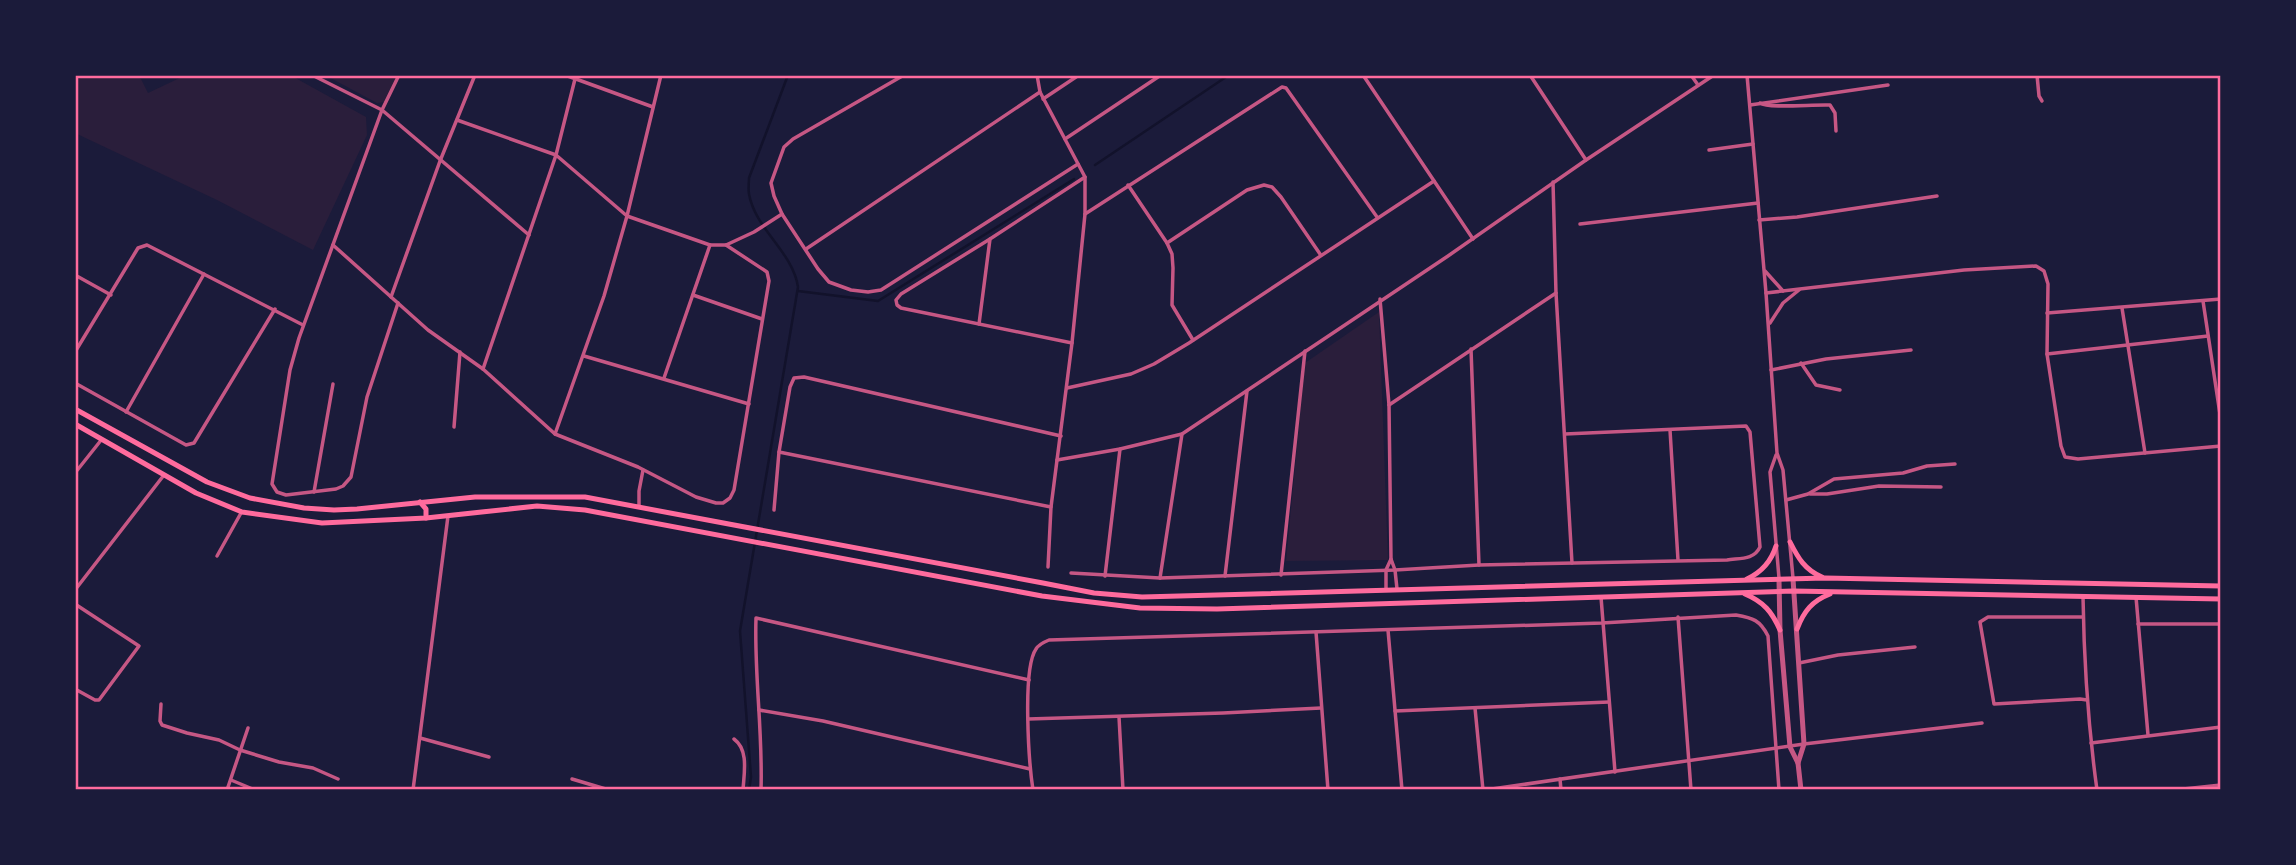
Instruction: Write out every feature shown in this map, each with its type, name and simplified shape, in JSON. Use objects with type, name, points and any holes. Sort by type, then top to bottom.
[{"type":"main road","points":[[75,408],[197,477],[250,498],[304,508],[334,510],[475,497],[585,497],[1094,593],[1142,597],[1825,578],[2221,586]]},
{"type":"main road","points":[[75,424],[196,493],[242,512],[322,523],[426,518],[537,506],[585,510],[1042,596],[1140,608],[1217,609],[1601,600],[1779,591],[2221,599]]},
{"type":"main road","points":[[420,502],[426,509],[426,518]]},
{"type":"main road","points":[[1790,542],[1802,564],[1811,573],[1825,578]]},
{"type":"main road","points":[[1744,580],[1761,571],[1776,546]]},
{"type":"main road","points":[[1797,629],[1803,614],[1814,602],[1828,594],[1844,592]]},
{"type":"main road","points":[[1742,593],[1759,600],[1773,613],[1780,630]]},
{"type":"street","points":[[312,75],[382,110],[529,236]]},
{"type":"street","points":[[398,303],[367,397],[351,477],[344,486],[286,495],[277,492],[272,484],[290,370],[303,325],[382,110],[399,75]]},
{"type":"street","points":[[565,75],[653,107]]},
{"type":"street","points":[[555,433],[584,356],[627,216],[661,75]]},
{"type":"street","points":[[1037,75],[1043,99],[1085,177],[1085,214],[1067,388],[1051,507],[1048,567]]},
{"type":"street","points":[[1043,99],[1079,75]]},
{"type":"street","points":[[1065,139],[1161,75]]},
{"type":"street","points":[[1363,75],[1473,239]]},
{"type":"street","points":[[1530,75],[1586,160]]},
{"type":"street","points":[[1691,75],[1698,85]]},
{"type":"street","points":[[1057,460],[1182,434],[1714,75]]},
{"type":"street","points":[[1747,75],[1777,453],[1783,470],[1797,629],[1804,744],[1798,763]]},
{"type":"street","points":[[2037,75],[2042,101]]},
{"type":"street","points":[[391,297],[474,76]]},
{"type":"street","points":[[902,76],[793,139],[784,147],[771,183],[782,214],[829,282],[851,290],[881,290],[1078,164]]},
{"type":"street","points":[[483,369],[556,155],[575,79]]},
{"type":"street","points":[[1750,105],[1888,85]]},
{"type":"street","points":[[1085,214],[1282,87],[1286,88],[1306,114],[1377,217]]},
{"type":"street","points":[[806,250],[1040,92]]},
{"type":"street","points":[[1760,103],[1767,107],[1830,105],[1835,113],[1836,131]]},
{"type":"street","points":[[457,120],[556,155],[627,216],[710,245],[726,244],[754,232],[782,214]]},
{"type":"street","points":[[1709,150],[1753,144]]},
{"type":"street","points":[[1072,343],[901,308],[896,300],[901,294],[1085,177]]},
{"type":"street","points":[[1067,388],[1131,374],[1154,364],[1434,181]]},
{"type":"street","points":[[1553,182],[1556,293],[1572,563]]},
{"type":"street","points":[[1128,185],[1172,254],[1172,305],[1193,340]]},
{"type":"street","points":[[1167,243],[1247,190],[1264,185],[1272,187],[1281,197],[1320,255]]},
{"type":"street","points":[[1759,220],[1797,217],[1937,196]]},
{"type":"street","points":[[1580,225],[1758,203]]},
{"type":"street","points":[[979,324],[990,239]]},
{"type":"street","points":[[333,245],[428,330],[483,369],[555,433],[643,470],[696,497],[723,503],[734,491],[767,293],[767,272],[726,244]]},
{"type":"street","points":[[75,352],[138,248],[147,245],[303,325]]},
{"type":"street","points":[[664,378],[710,245]]},
{"type":"street","points":[[1766,293],[1964,270],[2036,266],[2044,271],[2048,284],[2047,354],[2065,457],[2078,459],[2221,446]]},
{"type":"street","points":[[1764,270],[1783,291]]},
{"type":"street","points":[[126,412],[204,274]]},
{"type":"street","points":[[75,275],[111,295]]},
{"type":"street","points":[[1769,326],[1783,303],[1801,289]]},
{"type":"street","points":[[1389,405],[1556,293]]},
{"type":"street","points":[[692,295],[762,319]]},
{"type":"street","points":[[1380,299],[1389,405],[1391,559],[1397,589]]},
{"type":"street","points":[[2047,313],[2221,299]]},
{"type":"street","points":[[2203,301],[2221,421]]},
{"type":"street","points":[[2122,308],[2146,453]]},
{"type":"street","points":[[75,383],[186,445],[194,443],[275,309]]},
{"type":"street","points":[[2047,354],[2208,336]]},
{"type":"street","points":[[1471,349],[1479,565]]},
{"type":"street","points":[[1771,370],[1801,363],[1911,350]]},
{"type":"street","points":[[1281,575],[1305,351]]},
{"type":"street","points":[[454,427],[460,352]]},
{"type":"street","points":[[584,356],[749,404]]},
{"type":"street","points":[[1801,363],[1816,385],[1840,390]]},
{"type":"street","points":[[774,510],[779,452],[790,387],[794,378],[804,377],[1060,436]]},
{"type":"street","points":[[314,492],[332,384]]},
{"type":"street","points":[[1225,576],[1247,391]]},
{"type":"street","points":[[1071,573],[1160,578],[1281,575],[1479,565],[1727,560],[1757,553],[1760,547],[1750,432],[1746,426],[1565,434]]},
{"type":"street","points":[[1670,430],[1678,560]]},
{"type":"street","points":[[1160,578],[1182,434]]},
{"type":"street","points":[[75,473],[102,439]]},
{"type":"street","points":[[1105,576],[1120,449]]},
{"type":"street","points":[[779,452],[1051,507]]},
{"type":"street","points":[[1777,453],[1770,472],[1779,580],[1780,630],[1790,747],[1798,763],[1801,790]]},
{"type":"street","points":[[1786,500],[1808,494],[1834,479],[1903,473],[1927,466],[1955,464]]},
{"type":"street","points":[[639,507],[643,470]]},
{"type":"street","points":[[75,590],[164,475]]},
{"type":"street","points":[[1808,494],[1828,494],[1879,486],[1941,487]]},
{"type":"street","points":[[217,556],[242,512]]},
{"type":"street","points":[[413,790],[448,516]]},
{"type":"street","points":[[1387,590],[1386,570],[1391,559]]},
{"type":"street","points":[[2083,597],[2087,700],[2097,790]]},
{"type":"street","points":[[2136,597],[2148,735]]},
{"type":"street","points":[[1601,600],[1615,772]]},
{"type":"street","points":[[75,604],[139,646],[99,700],[75,689]]},
{"type":"street","points":[[1032,790],[1029,680],[1036,648],[1049,640],[1602,623],[1724,616],[1753,618],[1762,624],[1768,636],[1774,750],[1779,790]]},
{"type":"street","points":[[1678,617],[1691,790]]},
{"type":"street","points":[[2083,617],[1988,617],[1980,622],[1994,704],[2087,700]]},
{"type":"street","points":[[762,790],[756,672],[757,618],[1029,680]]},
{"type":"street","points":[[2138,624],[2221,624]]},
{"type":"street","points":[[1388,629],[1402,790]]},
{"type":"street","points":[[1315,632],[1328,790]]},
{"type":"street","points":[[1799,663],[1838,655],[1915,647]]},
{"type":"street","points":[[1395,711],[1609,702]]},
{"type":"street","points":[[161,704],[162,725],[219,740],[240,750],[279,762],[313,768],[338,779]]},
{"type":"street","points":[[1028,719],[1321,708]]},
{"type":"street","points":[[1475,708],[1484,790],[1804,744],[1982,723]]},
{"type":"street","points":[[759,710],[834,724],[1030,769]]},
{"type":"street","points":[[1119,717],[1123,790]]},
{"type":"street","points":[[2091,743],[2221,727]]},
{"type":"street","points":[[227,790],[248,728]]},
{"type":"street","points":[[420,738],[489,757]]},
{"type":"street","points":[[734,739],[740,743],[744,754],[743,790]]},
{"type":"street","points":[[572,779],[609,790]]},
{"type":"street","points":[[1560,779],[1561,790]]},
{"type":"street","points":[[230,780],[255,790]]},
{"type":"street","points":[[2174,790],[2221,785]]},
{"type":"shaded area","points":[[86,75],[135,75],[141,79],[148,93],[186,75],[290,75],[366,117],[367,135],[313,250],[217,200],[75,133],[75,89],[77,80]]},
{"type":"shaded area","points":[[325,75],[397,75],[384,102],[377,103]]},
{"type":"shaded area","points":[[1379,312],[1388,560],[1286,561],[1305,363]]},
{"type":"waterway","points":[[749,790],[751,777],[740,631],[798,287],[789,263],[753,207],[749,178],[788,75]]},
{"type":"waterway","points":[[1095,165],[1229,75]]},
{"type":"waterway","points":[[798,291],[878,301],[1074,179]]}]
